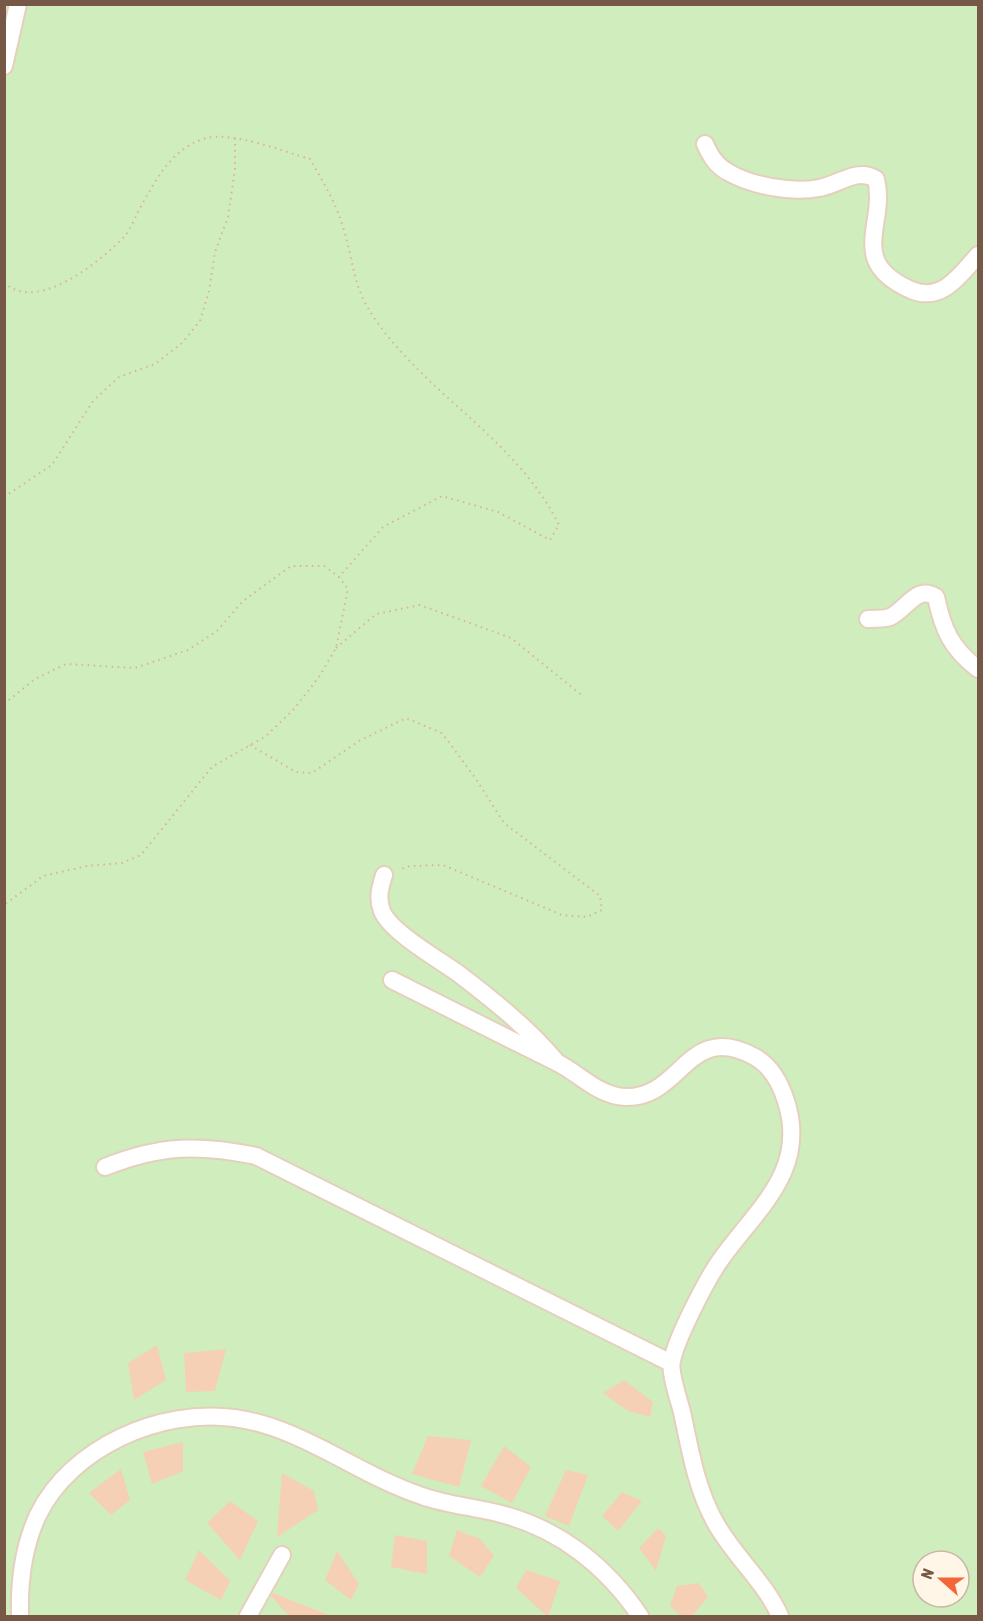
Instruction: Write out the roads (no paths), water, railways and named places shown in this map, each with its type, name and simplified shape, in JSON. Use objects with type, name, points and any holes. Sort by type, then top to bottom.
[{"type":"street","points":[[4,66],[18,4]]},
{"type":"street","points":[[705,144],[711,158],[727,172],[748,180],[788,188],[815,189],[831,186],[854,175],[867,173],[876,179],[878,188],[873,226],[875,254],[881,271],[894,282],[917,292],[930,294],[946,290],[978,255]]},
{"type":"street","points":[[868,619],[890,617],[919,593],[928,592],[936,597],[942,627],[962,656],[978,669]]},
{"type":"street","points":[[384,875],[378,895],[382,913],[396,928],[461,975],[537,1038],[558,1062]]},
{"type":"street","points":[[392,980],[558,1062],[606,1092],[624,1097],[642,1096],[660,1089],[700,1051],[716,1047],[735,1048],[754,1056],[767,1065],[780,1083],[791,1127],[789,1149],[781,1177],[763,1209],[718,1263],[700,1295],[671,1362],[697,1481],[706,1505],[727,1541],[777,1608],[780,1617]]},
{"type":"street","points":[[105,1167],[149,1151],[182,1147],[218,1148],[256,1156],[671,1362]]},
{"type":"street","points":[[20,1617],[22,1565],[29,1539],[39,1514],[53,1492],[74,1468],[119,1438],[160,1423],[196,1417],[234,1418],[269,1427],[306,1440],[372,1476],[423,1497],[535,1524],[568,1543],[598,1566],[629,1599],[640,1617]]},
{"type":"street","points":[[248,1617],[282,1555]]}]
